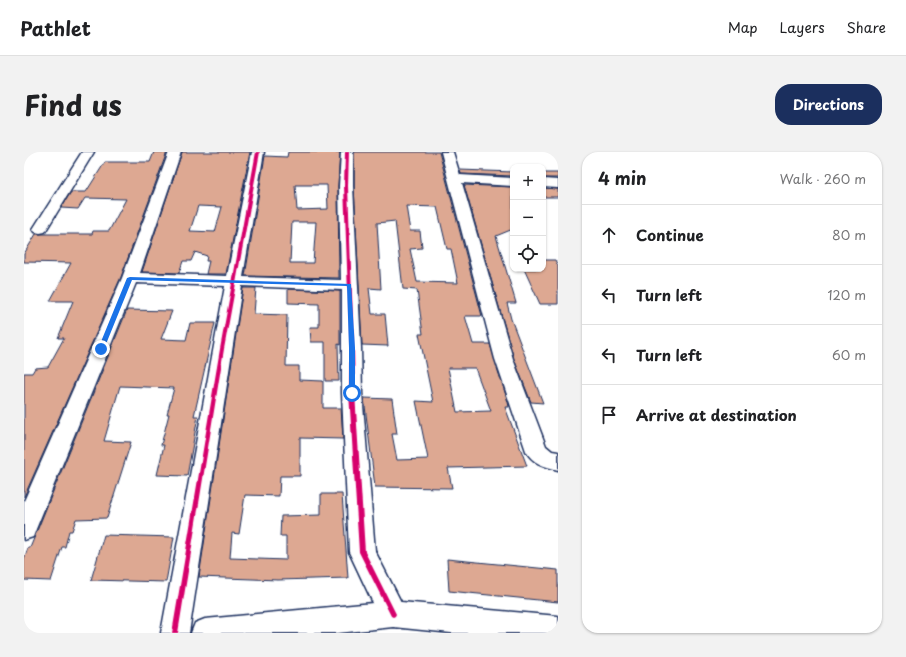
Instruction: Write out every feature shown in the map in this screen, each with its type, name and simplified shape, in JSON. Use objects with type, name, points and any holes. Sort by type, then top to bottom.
[{"type":"street","points":[[40,229],[88,152]]},
{"type":"street","points":[[24,529],[130,278],[175,152]]},
{"type":"street","points":[[175,633],[222,349],[258,152]]},
{"type":"street","points":[[347,152],[346,186],[352,348],[352,393],[362,552],[393,614]]},
{"type":"street","points":[[447,152],[481,280],[504,359],[534,444],[537,451],[545,458],[558,461]]},
{"type":"street","points":[[455,179],[510,182]]},
{"type":"street","points":[[546,183],[558,184]]},
{"type":"street","points":[[130,278],[349,285]]},
{"type":"street","points":[[205,633],[393,614],[558,630]]},
{"type":"building","points":[[154,152],[167,152],[121,277],[24,497],[24,373],[32,373],[35,368],[48,367],[64,338],[58,338],[73,301],[50,301],[71,263],[24,262],[24,254],[36,234],[92,234],[93,231],[109,231],[126,199],[85,198],[78,209],[61,208],[71,192],[86,192],[105,162],[150,162]]},
{"type":"building","points":[[182,152],[250,152],[226,274],[206,274],[209,261],[206,261],[207,256],[195,252],[191,261],[183,261],[179,273],[142,272]],"holes":[[[198,206],[222,207],[215,232],[190,231]]]},
{"type":"building","points":[[288,152],[340,152],[338,186],[339,278],[245,276],[265,156],[287,157]],"holes":[[[295,185],[327,185],[328,209],[297,210]],[[292,222],[316,222],[313,263],[290,263]]]},
{"type":"building","points":[[354,152],[439,152],[482,316],[465,316],[473,344],[490,344],[508,402],[509,407],[505,407],[527,466],[448,468],[452,488],[375,487],[364,398],[392,399],[397,434],[392,434],[397,460],[428,459],[416,401],[433,402],[419,334],[423,334],[417,290],[403,289],[395,221],[377,223],[381,289],[369,288],[372,314],[385,314],[388,346],[362,345],[354,186]],"holes":[[[406,206],[437,207],[447,249],[451,249],[458,283],[417,282],[410,249],[422,248],[420,231],[410,231]],[[448,368],[475,368],[491,411],[457,412]]]},
{"type":"building","points":[[460,170],[510,172],[510,176],[461,174]]},
{"type":"building","points":[[546,173],[558,173],[558,178],[546,178]]},
{"type":"building","points":[[464,185],[510,187],[510,230],[496,236],[516,303],[507,303],[511,319],[543,403],[531,402],[514,359]]},
{"type":"building","points":[[546,188],[558,189],[558,197],[546,197]]},
{"type":"building","points":[[546,260],[555,260],[558,266],[558,304],[540,304],[525,272],[546,272]]},
{"type":"building","points":[[243,288],[256,288],[254,314],[287,315],[286,366],[299,366],[299,380],[323,381],[323,408],[341,408],[343,439],[300,438],[300,476],[280,476],[279,496],[245,495],[239,534],[232,533],[230,558],[286,560],[286,536],[280,536],[281,516],[321,515],[321,494],[342,494],[348,578],[278,580],[199,577]]},
{"type":"building","points":[[288,289],[340,291],[340,345],[338,344],[339,381],[325,381],[325,342],[311,342],[310,327],[319,327],[319,304],[288,303]]},
{"type":"building","points":[[127,310],[172,311],[161,339],[186,340],[190,323],[215,323],[194,416],[198,416],[187,476],[157,475],[164,445],[161,445],[169,414],[167,414],[174,388],[120,386],[104,441],[131,442],[107,518],[76,519],[72,531],[69,531],[65,547],[62,547],[51,581],[24,580],[24,559],[28,548],[30,548]]},
{"type":"building","points":[[104,535],[174,537],[166,582],[91,580]]},
{"type":"building","points":[[447,559],[558,570],[558,602],[449,591]]},
{"type":"cycle path","points":[[175,633],[222,349],[258,152]]},
{"type":"cycle path","points":[[347,152],[346,186],[352,348],[352,393],[362,552],[393,614]]},
{"type":"route","points":[[101,349],[130,278],[349,285],[352,348],[352,393]]}]
